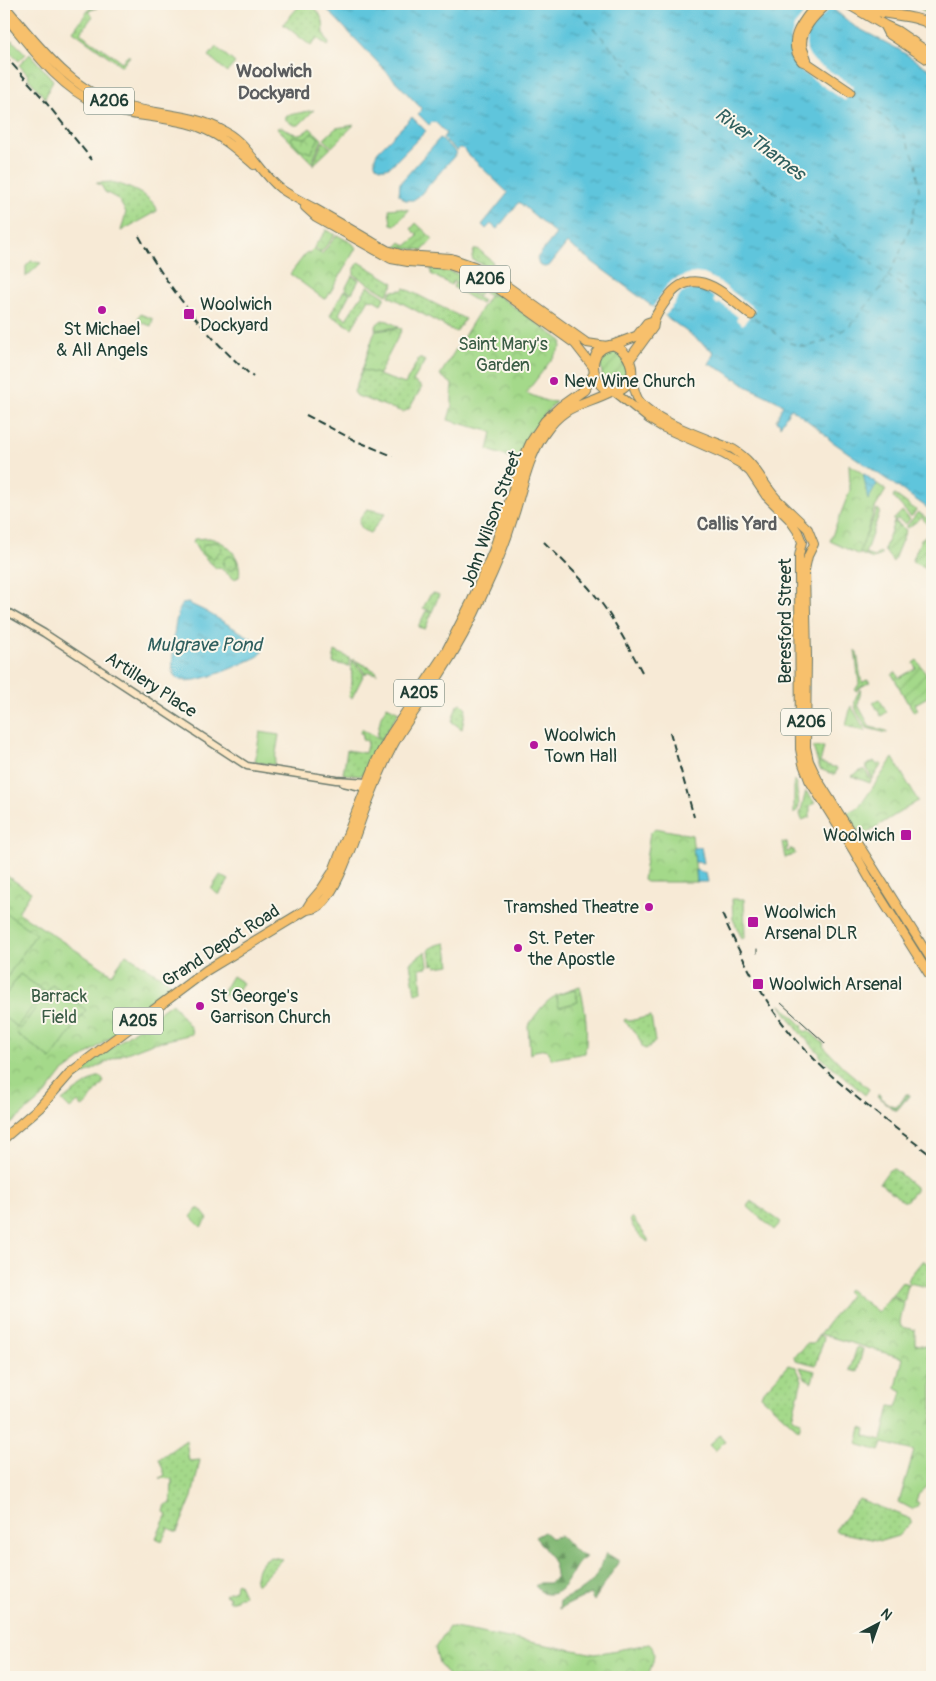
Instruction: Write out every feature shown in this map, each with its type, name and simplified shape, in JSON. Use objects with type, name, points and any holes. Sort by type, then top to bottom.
[{"type":"highway","points":[[817,4],[798,29],[795,45],[799,57],[802,61],[850,92]]},
{"type":"highway","points":[[807,63],[802,50],[802,34],[827,4]]},
{"type":"highway","points":[[846,4],[896,31],[932,55]]},
{"type":"highway","points":[[857,4],[874,12],[913,18],[932,25]]},
{"type":"highway","points":[[883,14],[884,25],[888,33],[932,62]]},
{"type":"highway","points":[[629,360],[653,327],[653,321],[659,311],[676,288],[684,283],[695,281],[706,283],[751,315]]},
{"type":"highway","points":[[610,345],[622,348],[629,360],[632,377],[625,386],[613,391],[606,390],[602,386],[594,370],[595,355],[610,345],[637,336],[647,323],[653,321]]},
{"type":"highway","name":"John Wilson Street","points":[[322,889],[339,859],[377,760],[389,738],[446,652],[472,601],[494,550],[522,462],[531,442],[545,421],[560,407],[584,390],[594,370]]},
{"type":"highway","name":"John Wilson Street","points":[[323,902],[339,876],[388,755],[470,623],[511,525],[536,446],[563,413],[580,403],[601,397],[613,391]]},
{"type":"highway","name":"Grand Depot Road","points":[[306,910],[322,889]]},
{"type":"highway","name":"Grand Depot Road","points":[[57,1088],[70,1072],[207,970],[306,910],[316,908],[323,902]]},
{"type":"highway","name":"A205","points":[[4,1138],[40,1107],[57,1088]]},
{"type":"highway","name":"A205","points":[[4,1146],[44,1110],[57,1088]]},
{"type":"main road","name":"A206","points":[[4,5],[53,60],[95,94],[124,106],[192,118],[221,129],[240,143],[275,184],[387,250],[404,255],[451,258],[481,269],[502,282],[580,343],[594,370]]},
{"type":"main road","name":"A206","points":[[4,15],[54,74],[82,96],[97,104],[121,112],[178,122],[204,129],[224,139],[274,185],[300,202],[322,221],[393,260],[449,265],[479,275],[580,343],[610,345]]},
{"type":"main road","points":[[632,377],[638,399],[653,413],[733,448],[747,458],[777,499],[808,529],[812,544]]},
{"type":"main road","points":[[613,391],[662,427],[741,464],[750,472],[766,496],[789,519],[802,543],[806,538],[812,544]]},
{"type":"main road","name":"Beresford Street","points":[[802,543],[799,556],[806,747],[809,760],[815,774],[932,960]]},
{"type":"main road","name":"Beresford Street","points":[[812,544],[805,570],[800,749],[803,764],[809,780],[878,895],[932,979]]},
{"type":"main road","name":"Artillery Place","points":[[4,610],[244,764],[251,767],[336,780],[354,786],[367,785]]},
{"type":"green space","points":[[301,4],[311,4],[319,13],[323,21],[324,34],[329,44],[328,46],[317,38],[311,46],[283,24]]},
{"type":"green space","points":[[915,4],[926,4],[932,9],[932,18]]},
{"type":"green space","points":[[90,8],[97,8],[89,12],[93,16],[80,33],[122,62],[127,56],[130,56],[122,66],[73,31]]},
{"type":"green space","points":[[12,40],[26,54],[19,61],[4,47]]},
{"type":"green space","points":[[216,47],[235,63],[227,72],[209,56]]},
{"type":"green space","points":[[30,54],[53,80],[45,98],[19,65]]},
{"type":"green space","points":[[314,110],[299,125],[293,125],[284,118],[289,115]]},
{"type":"green space","points":[[354,125],[332,147],[324,139],[336,128]]},
{"type":"green space","points":[[282,127],[296,134],[303,133],[310,128],[322,139],[312,163],[277,128]]},
{"type":"green space","points":[[311,134],[319,138],[311,153],[300,149],[291,139],[293,136],[305,138]]},
{"type":"green space","points":[[323,141],[331,148],[313,165],[313,164]]},
{"type":"green space","points":[[111,182],[146,197],[156,206],[157,211],[121,231],[126,212],[118,199],[105,192],[101,185],[96,183]]},
{"type":"green space","points":[[389,209],[409,210],[395,225],[391,224]]},
{"type":"green space","points":[[416,223],[433,239],[423,250],[396,247],[401,242],[406,246],[418,236],[411,229]]},
{"type":"green space","points":[[325,229],[335,235],[321,252],[314,247],[326,231]]},
{"type":"green space","points":[[337,235],[352,243],[356,248],[327,298],[324,299],[290,274],[307,252],[309,253],[313,249],[322,254]]},
{"type":"green space","points":[[478,249],[493,262],[490,268],[473,260],[474,250]]},
{"type":"green space","points":[[31,261],[41,263],[26,277],[26,266]]},
{"type":"green space","points":[[359,262],[394,283],[387,295],[354,275],[354,270]]},
{"type":"green space","points":[[431,268],[464,276],[495,292],[488,295],[481,291],[478,296],[454,280],[451,285],[431,274]]},
{"type":"green space","points":[[352,276],[359,280],[352,293],[345,289]]},
{"type":"green space","points":[[455,283],[483,301],[481,304],[453,287]]},
{"type":"green space","points":[[368,286],[385,297],[381,304],[369,299],[352,328],[330,315],[344,290],[350,293],[339,314],[346,319]]},
{"type":"green space","points":[[404,288],[465,319],[456,332],[389,296],[391,291],[403,290]]},
{"type":"green space","name":"Saint Mary's Garden","points":[[496,294],[562,341],[561,347],[526,393],[546,401],[556,402],[534,428],[519,457],[514,459],[488,450],[492,432],[448,420],[452,406],[452,384],[440,375],[489,296]]},
{"type":"green space","points":[[140,314],[153,319],[151,326],[137,321]]},
{"type":"green space","points":[[382,320],[399,327],[375,330],[377,324]]},
{"type":"green space","points":[[402,329],[379,374],[362,370],[375,331]]},
{"type":"green space","points":[[620,352],[625,363],[626,373],[623,381],[612,386],[603,380],[600,362],[604,353]]},
{"type":"green space","points":[[419,358],[425,361],[413,381],[422,387],[409,409],[403,412],[357,396],[354,392],[362,370],[378,373],[378,375],[405,384]]},
{"type":"green space","points":[[849,464],[886,490],[875,508],[859,555],[830,541],[850,490]]},
{"type":"green space","points":[[894,494],[916,510],[912,516],[893,497]]},
{"type":"green space","points":[[367,509],[386,513],[370,533],[363,530],[359,523]]},
{"type":"green space","points":[[877,509],[880,511],[865,554],[874,557],[880,552],[882,554],[873,559],[856,552],[862,536],[866,535]]},
{"type":"green space","points":[[902,511],[910,519],[906,524],[897,519],[895,521],[903,528],[893,520]]},
{"type":"green space","points":[[918,512],[932,522],[932,532],[922,517],[908,528],[906,527]]},
{"type":"green space","points":[[894,522],[906,530],[893,562],[884,550]]},
{"type":"green space","points":[[932,531],[932,550],[926,563],[932,566],[928,569],[912,562],[921,539]]},
{"type":"green space","points":[[209,538],[222,543],[236,557],[239,563],[239,577],[234,579],[219,567],[217,569],[199,552],[193,542],[194,539]]},
{"type":"green space","points":[[219,543],[222,549],[213,559],[202,552],[202,547],[205,544]]},
{"type":"green space","points":[[230,556],[235,558],[237,563],[235,568],[230,570],[225,568],[223,563],[225,558]]},
{"type":"green space","points":[[434,593],[439,595],[432,612],[423,608],[430,595]]},
{"type":"green space","points":[[426,611],[432,613],[425,629],[418,627]]},
{"type":"green space","points":[[855,650],[857,652],[861,680],[863,682],[867,680],[870,682],[857,691],[855,690],[859,684]]},
{"type":"green space","points":[[335,651],[349,658],[349,666],[333,663]]},
{"type":"green space","points":[[351,659],[364,674],[352,698],[349,697],[352,682]]},
{"type":"green space","points":[[353,659],[377,672],[377,674],[367,672],[366,674]]},
{"type":"green space","points":[[917,660],[930,680],[932,695],[915,704],[918,710],[914,712],[892,674],[896,672],[899,678],[916,668],[913,663]]},
{"type":"green space","points":[[861,689],[858,705],[870,727],[887,731],[887,733],[867,728],[858,713],[855,700]]},
{"type":"green space","points":[[879,699],[887,712],[881,716],[873,702]]},
{"type":"green space","points":[[461,703],[466,708],[462,729],[452,722],[457,705]]},
{"type":"green space","points":[[387,706],[399,712],[382,739],[377,736],[381,716]]},
{"type":"green space","points":[[851,706],[866,731],[846,726]]},
{"type":"green space","points":[[361,729],[382,740],[368,769],[360,776],[343,774],[347,750],[365,753],[368,741],[362,740],[363,734],[360,733]]},
{"type":"green space","points":[[260,732],[279,735],[274,765],[255,762]]},
{"type":"green space","points":[[813,747],[824,747],[820,763],[837,768],[835,775],[820,769]]},
{"type":"green space","points":[[893,758],[918,801],[861,836],[847,813],[860,806]]},
{"type":"green space","points":[[874,761],[877,765],[882,764],[872,779],[866,766]]},
{"type":"green space","points":[[865,770],[871,780],[870,783],[852,776]]},
{"type":"green space","points":[[794,780],[797,783],[799,804],[794,814]]},
{"type":"green space","points":[[806,791],[815,803],[810,806],[810,817],[802,820],[800,814]]},
{"type":"green space","points":[[655,828],[692,835],[697,882],[646,882],[643,880],[650,833]]},
{"type":"green space","points":[[782,842],[787,843],[787,852],[792,849],[795,854],[785,858]]},
{"type":"green space","name":"Barrack Field","points":[[4,874],[31,892],[18,912],[112,974],[126,954],[171,983],[164,998],[62,1073],[45,1095],[4,1130]]},
{"type":"green space","points":[[220,875],[229,880],[219,895],[211,889]]},
{"type":"green space","points":[[732,899],[744,899],[745,937],[742,939],[733,919]]},
{"type":"green space","points":[[4,912],[36,934],[7,977],[4,974]]},
{"type":"green space","points":[[446,943],[450,965],[436,967],[435,964],[431,965],[429,949]]},
{"type":"green space","points":[[426,951],[428,965],[427,967],[420,968],[422,992],[415,994],[410,963]]},
{"type":"green space","points":[[20,974],[44,991],[17,1027],[4,1017],[4,997]]},
{"type":"green space","points":[[232,976],[243,983],[232,999],[222,993]]},
{"type":"green space","points":[[52,985],[86,1010],[51,1059],[17,1034]]},
{"type":"green space","points":[[580,987],[586,1020],[585,1053],[552,1059],[546,1049],[530,1054],[528,1026],[544,1004],[554,997]]},
{"type":"green space","points":[[575,990],[578,1002],[559,1007],[556,995]]},
{"type":"green space","points":[[172,1003],[191,1028],[192,1034],[150,1044],[116,1057],[63,1086],[78,1072]]},
{"type":"green space","points":[[780,1004],[803,1026],[802,1028],[806,1032],[808,1030],[824,1044],[823,1046],[844,1068],[869,1089],[865,1095],[820,1056],[800,1033]]},
{"type":"green space","points":[[651,1016],[655,1042],[646,1049],[643,1048],[637,1034],[624,1021],[625,1019],[629,1021]]},
{"type":"green space","points":[[97,1077],[101,1077],[104,1082],[84,1106],[82,1107],[78,1102],[70,1109],[62,1101],[71,1094]]},
{"type":"green space","points":[[879,1094],[890,1105],[895,1106],[901,1102],[906,1094],[909,1094],[909,1096],[897,1110],[894,1110],[877,1096]]},
{"type":"green space","points":[[894,1169],[915,1187],[915,1191],[906,1201],[903,1201],[880,1183],[889,1170]]},
{"type":"green space","points":[[751,1201],[781,1222],[774,1230],[747,1206]]},
{"type":"green space","points":[[197,1209],[200,1209],[208,1219],[201,1227],[191,1217]]},
{"type":"green space","points":[[632,1217],[648,1239],[648,1242],[631,1223],[630,1219]]},
{"type":"green space","points":[[923,1260],[932,1268],[930,1284],[927,1287],[909,1283],[907,1280]]},
{"type":"green space","points":[[902,1282],[908,1284],[904,1303],[892,1295]]},
{"type":"green space","points":[[848,1289],[878,1312],[891,1296],[904,1304],[900,1322],[901,1327],[915,1330],[915,1344],[932,1347],[932,1476],[929,1479],[932,1482],[918,1495],[916,1501],[919,1503],[916,1508],[912,1509],[899,1502],[914,1451],[883,1443],[880,1451],[857,1444],[861,1428],[866,1430],[865,1436],[882,1440],[890,1406],[897,1407],[902,1393],[901,1390],[896,1388],[903,1358],[820,1334],[850,1295],[846,1291]]},
{"type":"green space","points":[[819,1335],[824,1338],[816,1365],[795,1360],[794,1356],[798,1351],[800,1352],[806,1344],[813,1344]]},
{"type":"green space","points":[[857,1347],[863,1349],[857,1372],[850,1370]]},
{"type":"green space","points":[[788,1365],[796,1367],[802,1380],[792,1418],[801,1421],[799,1430],[761,1396]]},
{"type":"green space","points":[[800,1367],[815,1371],[812,1382],[805,1378]]},
{"type":"green space","points":[[720,1435],[725,1441],[715,1451],[709,1445]]},
{"type":"green space","points":[[186,1440],[189,1461],[200,1460],[192,1497],[177,1532],[168,1528],[162,1541],[156,1538],[167,1514],[164,1512],[166,1504],[171,1504],[172,1479],[160,1478],[165,1475],[159,1459]]},
{"type":"green space","points":[[859,1499],[911,1519],[911,1523],[898,1536],[881,1541],[835,1530]]},
{"type":"green space","points":[[932,1500],[932,1532],[928,1508]]},
{"type":"green space","points":[[544,1532],[551,1538],[560,1536],[578,1553],[586,1557],[578,1564],[564,1586],[555,1593],[549,1594],[542,1593],[535,1586],[540,1583],[549,1583],[556,1578],[552,1561],[535,1537]]},
{"type":"green space","points":[[606,1553],[619,1561],[594,1601],[590,1594],[559,1609],[560,1601],[590,1584],[598,1572]]},
{"type":"green space","points":[[271,1557],[282,1559],[257,1585],[255,1583],[259,1567],[263,1561]]},
{"type":"green space","points":[[238,1582],[244,1595],[237,1597],[234,1601],[228,1601],[230,1597],[224,1595],[235,1590]]},
{"type":"green space","points":[[449,1627],[595,1654],[649,1644],[654,1655],[647,1677],[449,1677],[439,1663],[435,1648]]},
{"type":"water","name":"River Thames","points":[[322,4],[827,4],[854,26],[898,49],[932,71],[932,511],[830,440],[824,433],[792,409],[780,426],[780,423],[776,421],[783,404],[748,387],[736,378],[709,364],[714,352],[567,243],[549,266],[539,265],[537,258],[556,234],[519,202],[497,229],[491,224],[486,229],[482,225],[508,193],[462,148],[459,148],[457,151],[443,138],[446,133],[435,122],[429,125],[418,114],[421,108]]},
{"type":"water","points":[[412,117],[426,131],[392,165],[383,168],[377,166],[375,164],[375,157],[378,151]]},
{"type":"water","points":[[440,138],[457,153],[419,196],[413,200],[405,200],[399,195],[400,183]]},
{"type":"water","points":[[863,473],[877,484],[868,500]]},
{"type":"water","name":"Mulgrave Pond","points":[[188,603],[261,644],[261,653],[257,657],[228,670],[202,679],[181,680],[175,676],[173,662],[177,616],[182,604]]},
{"type":"water","points":[[701,847],[704,863],[695,862],[693,848]]},
{"type":"water","points":[[696,870],[706,873],[708,882],[697,882]]},
{"type":"pier","points":[[812,4],[827,4],[831,7],[808,32],[807,50],[815,62],[854,86],[845,101],[804,73],[798,67],[792,52],[791,38],[794,26]]},
{"type":"pier","points":[[696,273],[704,274],[717,280],[755,309],[743,325],[736,320],[738,317],[720,303],[718,305],[713,301],[715,298],[699,289],[688,290],[682,293],[665,316],[653,307],[667,285],[673,280]]},
{"type":"ferry route","points":[[571,4],[676,115],[750,174],[932,308]]},
{"type":"ferry route","points":[[754,317],[787,342],[804,347],[824,342],[851,325],[882,287],[899,255],[910,227],[919,190],[916,162],[904,135],[853,94]]},
{"type":"tram line","points":[[781,1003],[825,1043]]},
{"type":"railway","points":[[4,55],[40,95],[92,160]]},
{"type":"railway","points":[[139,236],[163,275],[190,311],[220,346],[253,377]]},
{"type":"railway","points":[[306,415],[354,440],[393,456]]},
{"type":"railway","points":[[544,542],[577,575],[607,611],[642,672]]},
{"type":"railway","points":[[670,732],[694,817]]},
{"type":"railway","points":[[722,914],[762,993],[785,1027],[823,1068],[844,1087],[932,1156]]},
{"type":"place","name":"St Michael & All Angels","points":[[102,310]]},
{"type":"place","name":"Woolwich Dockyard","points":[[189,314]]},
{"type":"place","name":"New Wine Church","points":[[554,381]]},
{"type":"place","name":"Woolwich Town Hall","points":[[534,745]]},
{"type":"place","name":"Woolwich","points":[[906,835]]},
{"type":"place","name":"Tramshed Theatre","points":[[649,907]]},
{"type":"place","name":"Woolwich Arsenal DLR","points":[[753,922]]},
{"type":"place","name":"St. Peter the Apostle","points":[[518,948]]},
{"type":"place","name":"Woolwich Arsenal","points":[[758,984]]},
{"type":"place","name":"St George's Garrison Church","points":[[200,1006]]},
{"type":"district","name":"Woolwich Dockyard","points":[[274,82]]},
{"type":"district","name":"Callis Yard","points":[[737,524]]}]
